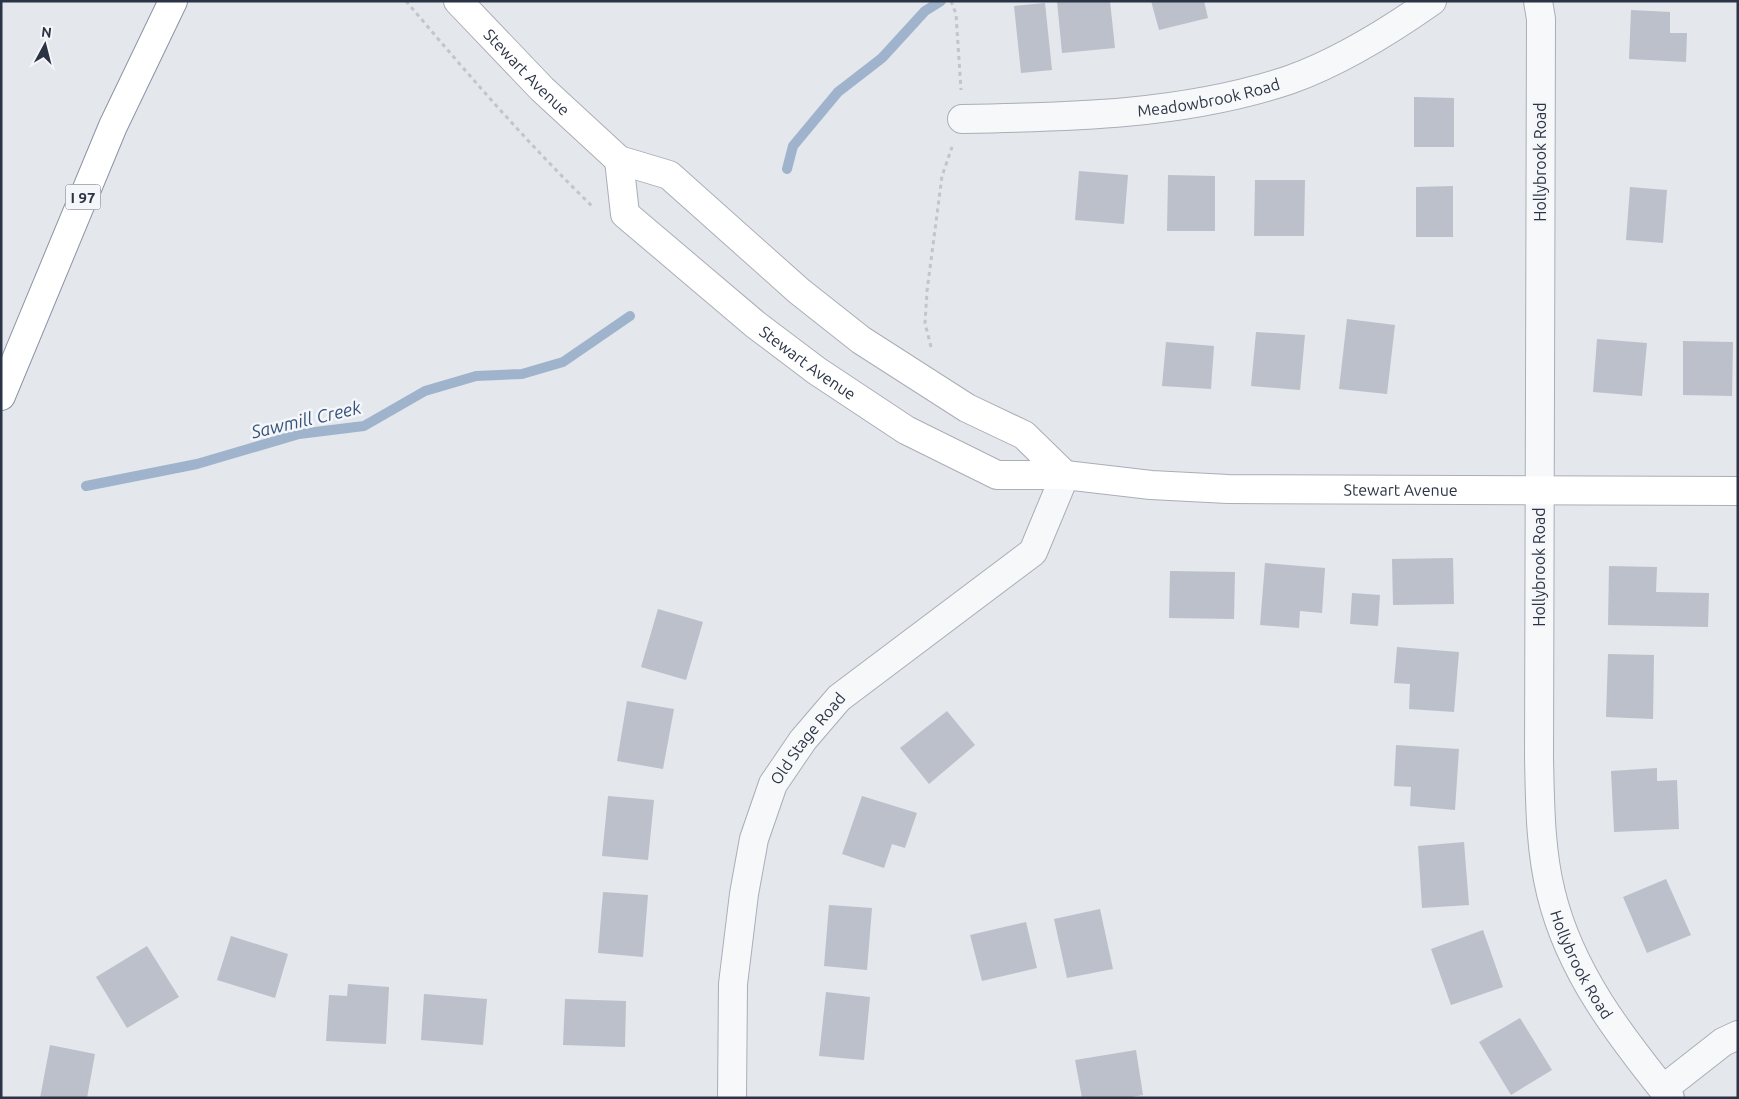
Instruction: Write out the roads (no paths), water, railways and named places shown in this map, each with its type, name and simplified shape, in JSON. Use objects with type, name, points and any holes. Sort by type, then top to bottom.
[{"type":"main road","name":"I 97","points":[[1,396],[113,126],[173,1]]},
{"type":"main road","name":"Stewart Avenue","points":[[458,1],[542,89],[619,160],[669,176],[786,280],[860,340],[967,408],[1024,435],[1065,475]]},
{"type":"main road","name":"Stewart Avenue","points":[[619,160],[625,214],[756,325],[817,371],[906,430],[997,475],[1065,475],[1151,485],[1228,489],[1738,491]]},
{"type":"street","name":"Meadowbrook Road","points":[[962,118],[1052,117],[1122,112],[1186,104],[1246,93],[1290,79],[1329,63],[1371,40],[1432,1]]},
{"type":"street","name":"Hollybrook Road","points":[[1538,1],[1541,19],[1540,805],[1544,854],[1550,893],[1568,942],[1583,975],[1607,1017],[1666,1093]]},
{"type":"street","name":"Old Stage Road","points":[[732,1098],[733,984],[744,894],[754,839],[773,784],[802,740],[839,698],[1033,552],[1065,475]]},
{"type":"street","points":[[1666,1093],[1723,1042],[1738,1035]]},
{"type":"waterway","name":"Sawmill Creek","points":[[787,169],[793,146],[838,92],[882,58],[925,11],[941,1]]},
{"type":"waterway","name":"Sawmill Creek","points":[[86,486],[197,464],[299,434],[364,426],[425,391],[476,376],[522,374],[563,362],[630,316]]}]
